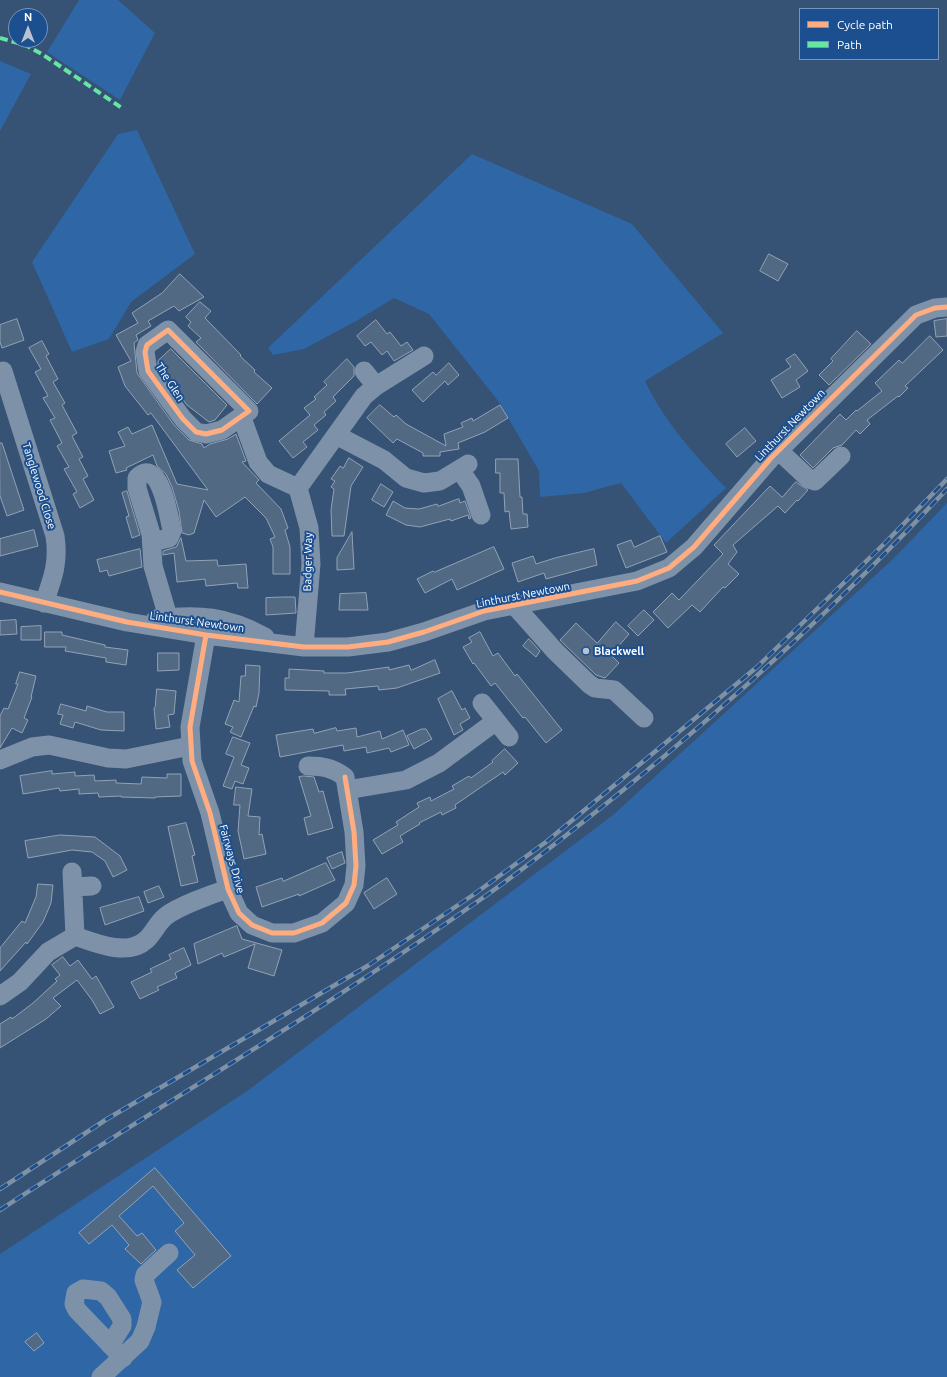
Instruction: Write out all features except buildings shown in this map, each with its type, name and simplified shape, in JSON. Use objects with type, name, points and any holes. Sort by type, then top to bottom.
[{"type":"street","name":"Linthurst Newtown","points":[[0,592],[127,622],[206,635],[304,647],[348,647],[388,642],[424,632],[484,611],[638,581],[669,568],[694,547],[778,450],[916,315],[935,308],[947,307]]},
{"type":"street","name":"The Glen","points":[[168,330],[249,412],[242,418],[222,430],[206,434],[196,432],[183,419],[148,371],[145,352],[147,346],[168,330]]},
{"type":"street","points":[[298,488],[364,396],[382,382],[424,356]]},
{"type":"street","name":"Tanglewood Close","points":[[6,370],[55,536],[57,550],[56,569],[44,603]]},
{"type":"street","points":[[364,371],[382,382]]},
{"type":"street","name":"The Glen","points":[[242,418],[258,462],[268,474],[298,488]]},
{"type":"street","points":[[336,435],[384,460],[406,478],[424,483],[440,481],[464,467],[481,516]]},
{"type":"street","points":[[778,450],[809,479],[816,480],[841,456]]},
{"type":"street","name":"Badger Way","points":[[298,488],[309,528],[311,564],[304,647]]},
{"type":"street","points":[[152,542],[153,566],[168,617]]},
{"type":"street","points":[[514,605],[555,651],[589,684],[595,688],[614,690],[644,718]]},
{"type":"street","points":[[127,622],[168,617],[204,617],[242,625],[278,643]]},
{"type":"street","name":"Fairways Drive","points":[[206,635],[190,727],[192,761],[210,813],[228,889],[239,913],[252,926],[272,933],[294,933],[322,923],[346,903],[354,885],[356,866],[346,784]]},
{"type":"street","points":[[482,703],[510,737]]},
{"type":"street","points":[[308,766],[323,766],[336,771],[346,784],[406,780],[439,763],[496,721]]},
{"type":"street","points":[[0,760],[32,747],[49,745],[108,758],[126,759],[190,746]]},
{"type":"street","points":[[75,936],[72,879],[92,886]]},
{"type":"street","points":[[0,996],[20,982],[48,952],[75,936],[101,945],[117,948],[133,947],[146,940],[158,923],[168,915],[214,893],[228,889]]},
{"type":"street","points":[[102,1377],[117,1352],[140,1341],[146,1327],[152,1302],[144,1280],[145,1275],[169,1253]]},
{"type":"shaded area","points":[[79,0],[118,0],[155,33],[120,100],[47,52]]},
{"type":"shaded area","points":[[0,61],[31,74],[0,131]]},
{"type":"shaded area","points":[[137,130],[195,254],[131,302],[109,339],[72,352],[32,262],[118,134]]},
{"type":"shaded area","points":[[472,154],[632,224],[723,333],[645,381],[671,425],[692,451],[726,488],[666,543],[621,483],[584,493],[540,497],[539,471],[499,402],[429,314],[394,298],[358,320],[304,349],[273,355],[268,348]]},
{"type":"shaded area","points":[[947,503],[947,1377],[0,1377],[0,1254],[247,1091],[613,815],[892,560]]},
{"type":"railway","points":[[0,1189],[107,1119],[369,965],[473,895],[546,842],[757,667],[886,542],[947,479]]},
{"type":"railway","points":[[0,1210],[298,1021],[416,944],[493,891],[567,835],[665,756],[790,646],[870,569],[947,489]]},
{"type":"marked path","points":[[0,38],[25,45],[42,54],[122,108]]},
{"type":"cycle path","points":[[0,592],[127,622],[206,635],[304,647],[348,647],[388,642],[424,632],[484,611],[637,581],[669,568],[694,547],[771,458],[916,315],[935,308],[947,307]]},
{"type":"cycle path","points":[[168,330],[249,411],[222,430],[206,434],[196,432],[183,419],[148,371],[145,352],[147,345],[168,330]]},
{"type":"cycle path","points":[[206,635],[190,727],[192,761],[210,813],[228,889],[239,913],[252,925],[272,933],[294,933],[322,923],[346,903],[354,885],[356,866],[354,832],[345,777]]},
{"type":"place","name":"Blackwell","points":[[586,651]]}]
